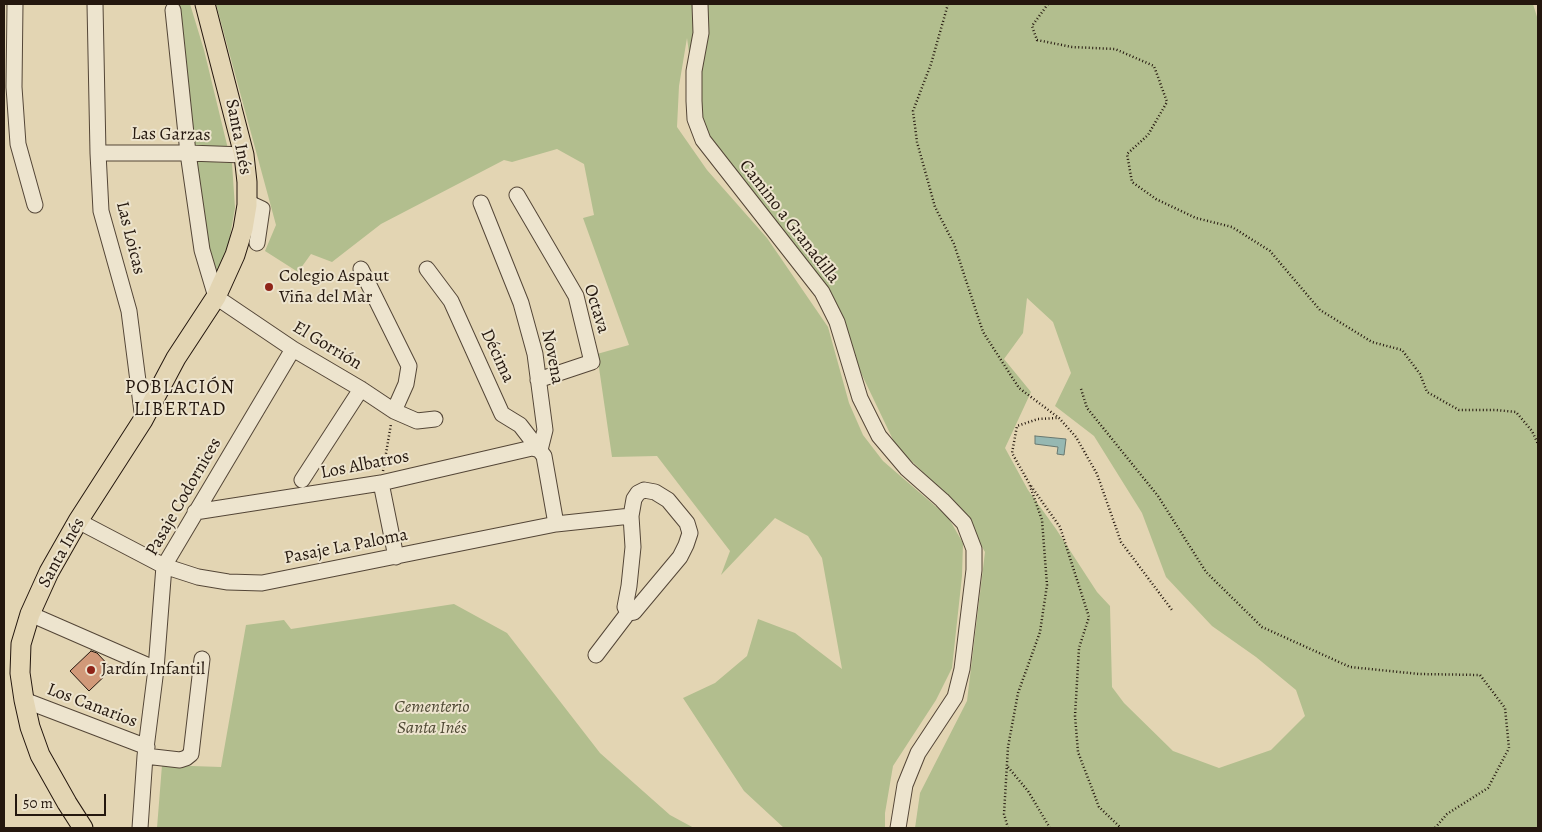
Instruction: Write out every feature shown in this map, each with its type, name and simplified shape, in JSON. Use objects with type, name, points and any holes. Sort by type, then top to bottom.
[{"type":"main road","name":"Santa Inés","points":[[83,828],[40,755],[30,727],[20,673],[21,644],[30,614],[49,572],[78,521],[143,420],[176,358],[216,296],[235,255],[243,230],[247,202],[244,155],[206,4]]},
{"type":"street","points":[[15,4],[14,87],[18,144],[35,205]]},
{"type":"street","name":"Las Loicas","points":[[95,4],[101,211],[129,311],[143,420]]},
{"type":"street","name":"Camino a Granadilla","points":[[700,4],[701,33],[694,70],[694,101],[695,119],[703,140],[822,292],[837,322],[860,398],[879,436],[907,469],[942,500],[964,523],[974,549],[974,570],[962,669],[954,697],[918,753],[905,785],[898,828]]},
{"type":"street","points":[[172,10],[188,153],[202,250],[216,296]]},
{"type":"street","name":"Las Garzas","points":[[98,153],[244,155]]},
{"type":"street","name":"Octava","points":[[518,195],[576,296],[592,362],[538,380]]},
{"type":"street","points":[[247,202],[262,209],[257,243]]},
{"type":"street","name":"Novena","points":[[481,202],[521,303],[535,354],[545,430],[540,450],[544,456],[556,524]]},
{"type":"street","points":[[360,269],[409,366],[406,384],[394,411]]},
{"type":"street","name":"Décima","points":[[427,269],[450,301],[502,414],[520,425],[540,450]]},
{"type":"street","name":"El Gorrión","points":[[216,296],[293,350],[361,389],[394,411],[417,421],[435,419]]},
{"type":"street","name":"Pasaje Codornices","points":[[140,828],[164,566],[293,350]]},
{"type":"street","points":[[302,480],[361,389]]},
{"type":"street","name":"Los Albatros","points":[[196,512],[380,483],[532,448],[540,450]]},
{"type":"street","points":[[380,483],[396,557]]},
{"type":"street","points":[[596,655],[628,613],[634,612],[680,558],[690,533],[687,523],[668,500],[655,492],[644,490],[638,493],[634,499],[631,516],[633,547],[625,607],[628,613]]},
{"type":"street","name":"Pasaje La Paloma","points":[[78,521],[164,566],[213,580],[262,583],[556,524],[631,516]]},
{"type":"street","points":[[30,614],[156,669]]},
{"type":"street","name":"Los Canarios","points":[[24,700],[146,751],[180,760],[191,754],[202,659]]},
{"type":"path","points":[[948,4],[931,64],[913,112],[917,142],[935,207],[954,244],[983,332],[1019,388],[1059,418],[1076,437],[1097,474],[1121,542],[1172,610]]},
{"type":"path","points":[[1048,4],[1032,26],[1037,40],[1072,47],[1115,49],[1154,66],[1167,102],[1148,135],[1127,154],[1132,182],[1156,199],[1196,218],[1232,227],[1270,251],[1320,310],[1372,342],[1402,350],[1420,374],[1427,392],[1459,410],[1516,412],[1532,431],[1538,444]]},
{"type":"path","points":[[1081,390],[1087,408],[1158,496],[1206,572],[1262,627],[1350,667],[1419,674],[1480,675],[1505,708],[1509,748],[1488,788],[1447,814],[1435,828]]},
{"type":"path","points":[[380,483],[394,411]]},
{"type":"path","points":[[1059,418],[1038,420],[1017,426],[1012,453],[1029,483],[1060,527],[1089,617],[1079,648],[1074,716],[1078,752],[1099,807],[1121,828]]},
{"type":"path","points":[[1008,828],[1004,814],[1008,747],[1018,693],[1040,632],[1047,585],[1042,520],[1029,483]]},
{"type":"path","points":[[1007,765],[1028,790],[1050,828]]},
{"type":"green space","points":[[170,4],[190,4],[204,50],[228,149],[187,147]]},
{"type":"green space","points":[[216,4],[1533,4],[1538,20],[1538,828],[915,828],[920,793],[967,701],[985,552],[957,505],[896,446],[826,293],[706,141],[696,105],[687,38],[679,86],[677,127],[707,170],[767,238],[828,327],[849,403],[863,435],[883,461],[948,517],[963,543],[962,576],[952,668],[936,700],[893,766],[885,813],[885,828],[784,828],[744,791],[683,698],[715,683],[747,656],[758,619],[795,633],[842,669],[822,558],[808,536],[775,518],[721,575],[730,551],[657,456],[612,457],[597,354],[629,345],[583,218],[594,215],[584,164],[557,149],[512,162],[504,160],[381,224],[332,262],[311,254],[298,272],[265,251],[276,225]],"holes":[[[1027,298],[1053,322],[1071,373],[1055,406],[1094,436],[1142,513],[1166,577],[1212,626],[1256,657],[1296,690],[1305,716],[1271,750],[1219,768],[1173,751],[1124,703],[1112,687],[1110,606],[1097,592],[1028,490],[1005,448],[1031,392],[1004,359],[1023,333]]]},
{"type":"green space","points":[[194,161],[232,163],[235,208],[229,242],[214,280]]},
{"type":"green space","name":"Cementerio Santa Inés","points":[[454,604],[507,633],[600,753],[670,815],[694,828],[157,828],[162,765],[221,767],[246,625],[284,620],[291,629]]},
{"type":"water","points":[[1035,436],[1066,439],[1064,455],[1057,454],[1058,447],[1035,444]]},
{"type":"building","name":"Jardín Infantil","points":[[91,651],[97,653],[112,669],[89,691],[70,671]]},
{"type":"place","name":"Colegio Aspaut Viña del Mar","points":[[269,287]]},
{"type":"place","name":"Jardín Infantil","points":[[91,670]]},
{"type":"district","name":"POBLACIÓN LIBERTAD","points":[[180,399]]}]
